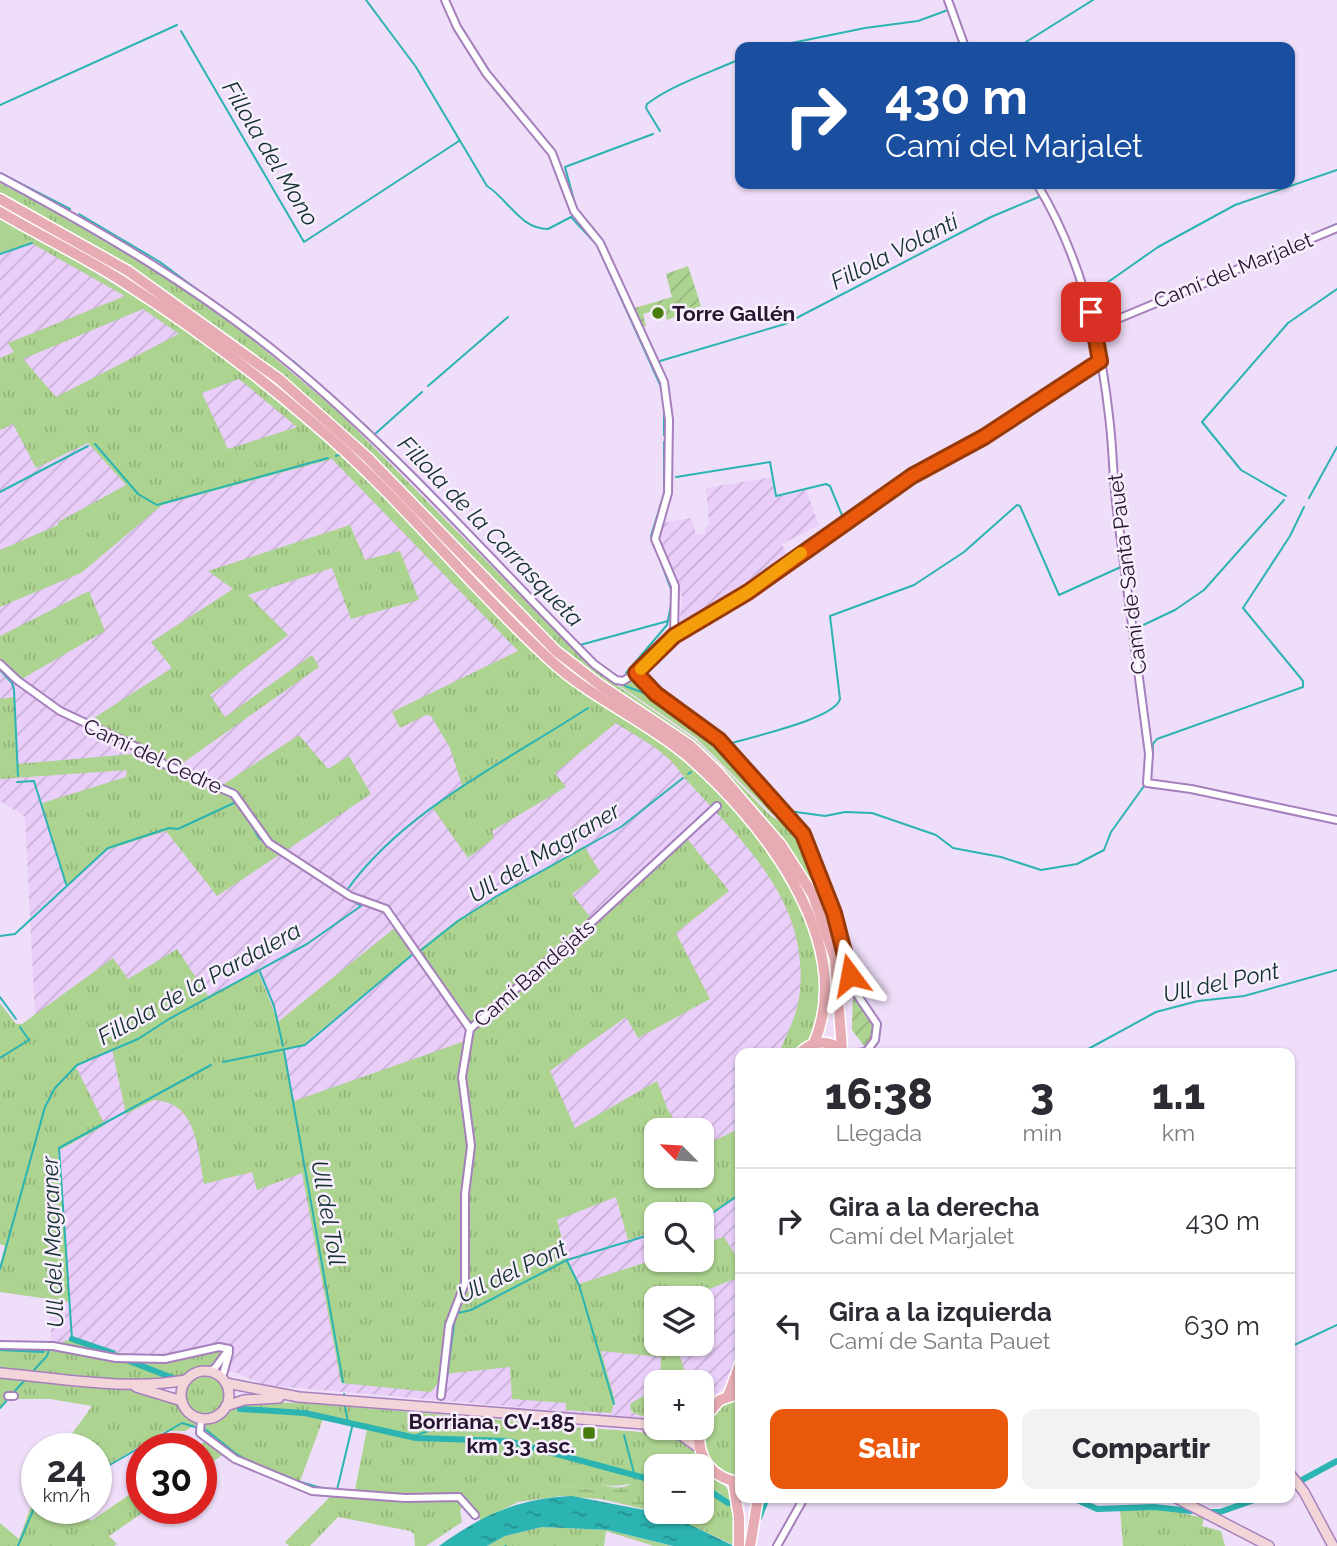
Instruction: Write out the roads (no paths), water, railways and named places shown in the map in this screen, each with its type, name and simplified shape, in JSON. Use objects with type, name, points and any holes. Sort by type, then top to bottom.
[{"type":"main road","points":[[0,199],[128,271],[279,379],[367,457],[556,650],[600,685],[691,746],[718,772],[781,845],[813,895],[835,959],[844,1048]]},
{"type":"main road","points":[[0,212],[122,281],[273,389],[360,465],[549,660],[594,695],[649,727],[711,779],[774,852],[803,900],[822,965],[822,1024],[814,1043],[807,1048]]},
{"type":"main road","points":[[814,1043],[829,1043],[838,1048]]},
{"type":"main road","points":[[0,1373],[166,1384],[208,1372],[224,1380],[299,1397]]},
{"type":"main road","points":[[727,1396],[735,1376]]},
{"type":"main road","points":[[181,1401],[186,1380]]},
{"type":"main road","points":[[224,1380],[229,1394],[226,1406]]},
{"type":"main road","points":[[117,1382],[181,1401],[189,1413],[201,1419],[216,1416],[226,1406],[244,1400],[299,1397],[644,1424]]},
{"type":"main road","points":[[714,1404],[735,1395]]},
{"type":"main road","points":[[584,1421],[687,1438],[700,1449],[709,1466],[735,1481]]},
{"type":"main road","points":[[700,1440],[700,1449]]},
{"type":"main road","points":[[1295,1480],[1333,1546]]},
{"type":"main road","points":[[738,1503],[738,1546]]},
{"type":"main road","points":[[750,1546],[757,1503]]},
{"type":"main road","points":[[1186,1503],[1269,1546]]},
{"type":"street","points":[[445,0],[457,27],[486,73],[551,153],[574,211],[600,243],[664,382],[670,420],[668,493],[655,538],[675,586],[674,636]]},
{"type":"street","points":[[948,0],[963,42]]},
{"type":"street","points":[[0,177],[137,253],[238,323],[299,371],[396,460],[594,664],[616,680],[623,681],[636,673],[674,636],[748,592],[912,476],[984,437],[1100,361]]},
{"type":"street","name":"Camí de Santa Pauet","points":[[1040,189],[1057,218],[1086,289],[1096,336],[1109,414],[1117,509],[1127,566],[1149,754],[1147,783],[1191,789],[1337,820]]},
{"type":"street","name":"Camí del Marjalet","points":[[1096,336],[1108,323],[1337,228]]},
{"type":"street","name":"Camí del Cedre","points":[[0,664],[17,680],[60,711],[143,750],[164,764],[234,794],[269,843],[350,896],[387,909],[470,1029]]},
{"type":"street","points":[[636,673],[656,694],[719,740],[762,785],[807,839],[834,913],[854,990],[877,1024],[875,1040],[868,1048]]},
{"type":"street","name":"Camí Bandejats","points":[[441,1396],[449,1325],[465,1283],[464,1220],[471,1146],[461,1077],[470,1029],[593,921],[717,806]]},
{"type":"street","points":[[0,1345],[53,1346],[116,1358],[165,1359],[219,1346],[229,1349]]},
{"type":"street","points":[[208,1372],[215,1368],[229,1349]]},
{"type":"street","points":[[224,1380],[229,1349]]},
{"type":"street","points":[[201,1419],[200,1433],[235,1459],[312,1491],[405,1498],[459,1497],[475,1515]]},
{"type":"street","points":[[777,1546],[801,1503]]},
{"type":"water","points":[[572,1496],[644,1510],[644,1524],[689,1524],[734,1546],[673,1546],[608,1530],[542,1527],[505,1536],[487,1546],[439,1546],[470,1525],[502,1510],[553,1497]]},
{"type":"waterway","points":[[366,0],[416,67],[487,186],[530,224],[548,229],[571,217],[597,245],[662,389]]},
{"type":"waterway","points":[[1026,42],[1093,0]]},
{"type":"waterway","points":[[796,42],[865,28],[918,21],[948,10]]},
{"type":"waterway","name":"Fillola del Mono","points":[[0,105],[177,25]]},
{"type":"waterway","name":"Fillola del Mono","points":[[181,31],[304,242],[459,141]]},
{"type":"waterway","points":[[660,131],[646,108],[647,104],[680,85],[735,61]]},
{"type":"waterway","points":[[575,204],[565,167],[653,134]]},
{"type":"waterway","name":"Fillola Volantí","points":[[1295,184],[1337,170]]},
{"type":"waterway","points":[[0,173],[70,209]]},
{"type":"waterway","name":"Fillola Volantí","points":[[1091,294],[1158,247],[1235,205],[1282,189]]},
{"type":"waterway","name":"Fillola Volantí","points":[[660,361],[785,324],[991,217],[1041,196]]},
{"type":"waterway","name":"Fillola de la Carrasqueta","points":[[79,214],[160,262],[285,355]]},
{"type":"waterway","points":[[1325,229],[1337,224]]},
{"type":"waterway","name":"Fillola de la Carrasqueta","points":[[0,254],[32,243]]},
{"type":"waterway","points":[[1286,496],[1241,470],[1202,422],[1288,323],[1337,289]]},
{"type":"waterway","points":[[428,386],[508,317]]},
{"type":"waterway","points":[[1101,340],[1112,325]]},
{"type":"waterway","points":[[1094,346],[1094,361]]},
{"type":"waterway","name":"Fillola de la Carrasqueta","points":[[293,361],[335,398]]},
{"type":"waterway","points":[[960,445],[1081,370]]},
{"type":"waterway","name":"Ull del Magraner","points":[[1099,371],[1104,400]]},
{"type":"waterway","points":[[375,434],[422,392]]},
{"type":"waterway","name":"Fillola de la Carrasqueta","points":[[341,404],[369,429]]},
{"type":"waterway","points":[[664,405],[664,435]]},
{"type":"waterway","name":"Fillola de la Carrasqueta","points":[[374,434],[440,500]]},
{"type":"waterway","points":[[664,442],[664,494],[651,536],[672,592]]},
{"type":"waterway","points":[[95,444],[138,494],[157,505],[328,458]]},
{"type":"waterway","points":[[0,492],[88,446]]},
{"type":"waterway","points":[[915,471],[956,447]]},
{"type":"waterway","points":[[1309,498],[1337,447]]},
{"type":"waterway","points":[[676,477],[770,462],[776,496],[826,484],[830,486],[844,520],[853,514]]},
{"type":"waterway","points":[[1140,657],[1137,628],[1175,610],[1204,590],[1284,500]]},
{"type":"waterway","name":"Ull del Magraner","points":[[729,744],[808,720],[835,706],[840,699],[830,616],[914,585],[964,552],[1017,505],[1020,506],[1059,595],[1123,566]]},
{"type":"waterway","points":[[1151,776],[1153,744],[1157,739],[1303,687],[1303,681],[1243,608],[1290,536],[1304,507]]},
{"type":"waterway","name":"Fillola de la Carrasqueta","points":[[531,595],[568,634]]},
{"type":"waterway","points":[[626,673],[667,625],[671,605]]},
{"type":"waterway","name":"Fillola de la Carrasqueta","points":[[580,645],[668,621]]},
{"type":"waterway","points":[[0,670],[12,683],[14,690],[18,776]]},
{"type":"waterway","points":[[625,686],[644,693],[702,733],[778,815],[783,814]]},
{"type":"waterway","points":[[347,890],[370,861],[427,811],[588,708]]},
{"type":"waterway","name":"Ull del Magraner","points":[[420,951],[458,921],[497,896],[621,827],[683,778]]},
{"type":"waterway","points":[[17,782],[34,781],[66,884]]},
{"type":"waterway","points":[[789,811],[825,816],[845,812],[872,813],[936,835],[953,848],[1001,857],[1041,870],[1077,864],[1104,850],[1111,832],[1144,786],[1149,786]]},
{"type":"waterway","points":[[1150,787],[1186,791]]},
{"type":"waterway","points":[[0,936],[15,934],[108,848],[169,828],[178,829],[236,802]]},
{"type":"waterway","points":[[1284,812],[1323,820]]},
{"type":"waterway","points":[[247,817],[259,838],[277,852]]},
{"type":"waterway","points":[[284,856],[338,892]]},
{"type":"waterway","name":"Fillola de la Pardalera","points":[[0,1269],[45,1107],[55,1088],[77,1065],[138,1039],[169,1019],[307,944],[361,906],[349,899]]},
{"type":"waterway","name":"Ull del Magraner","points":[[223,1062],[305,1045],[412,955]]},
{"type":"waterway","name":"Ull del Pont","points":[[1090,1048],[1156,1012],[1198,1001],[1244,996],[1337,970]]},
{"type":"waterway","name":"Ull del Toll","points":[[260,972],[274,1006],[283,1046]]},
{"type":"waterway","points":[[0,997],[16,1019]]},
{"type":"waterway","points":[[0,1058],[29,1040],[20,1027]]},
{"type":"waterway","name":"Ull del Toll","points":[[284,1051],[343,1382]]},
{"type":"waterway","name":"Ull del Magraner","points":[[72,1339],[59,1148],[211,1065]]},
{"type":"waterway","name":"Ull del Pont","points":[[714,1212],[735,1197]]},
{"type":"waterway","name":"Ull del Pont","points":[[458,1313],[471,1310],[567,1260],[644,1237]]},
{"type":"waterway","points":[[567,1261],[579,1285],[614,1404]]},
{"type":"waterway","name":"Ull del Pont","points":[[445,1391],[455,1317]]},
{"type":"waterway","points":[[1295,1345],[1337,1325]]},
{"type":"waterway","points":[[72,1339],[113,1353]]},
{"type":"waterway","points":[[0,1348],[42,1350]]},
{"type":"waterway","points":[[34,1370],[49,1350]]},
{"type":"waterway","points":[[129,1361],[173,1378]]},
{"type":"waterway","points":[[12,1394],[25,1380]]},
{"type":"waterway","points":[[0,1408],[9,1398]]},
{"type":"waterway","name":"Ull del Toll","points":[[345,1406],[348,1422]]},
{"type":"waterway","points":[[240,1409],[305,1413],[416,1438],[508,1441],[644,1478]]},
{"type":"waterway","name":"Ull del Pont","points":[[412,1437],[455,1421],[456,1416]]},
{"type":"waterway","points":[[112,1464],[182,1423],[195,1427]]},
{"type":"waterway","points":[[337,1490],[353,1423]]},
{"type":"waterway","points":[[205,1429],[252,1463]]},
{"type":"waterway","points":[[624,1435],[635,1477]]},
{"type":"waterway","points":[[1302,1480],[1337,1461]]},
{"type":"waterway","points":[[290,1479],[325,1489]]},
{"type":"waterway","points":[[714,1494],[728,1503]]},
{"type":"waterway","points":[[759,1518],[765,1503]]},
{"type":"waterway","points":[[1084,1503],[1097,1509],[1154,1507],[1191,1511]]},
{"type":"waterway","points":[[1212,1512],[1246,1503]]},
{"type":"waterway","points":[[18,1546],[27,1524]]},
{"type":"place","name":"Torre Gallén","points":[[658,313]]},
{"type":"place","name":"Borriana, CV-185 km 3.3 asc.","points":[[589,1433]]}]
